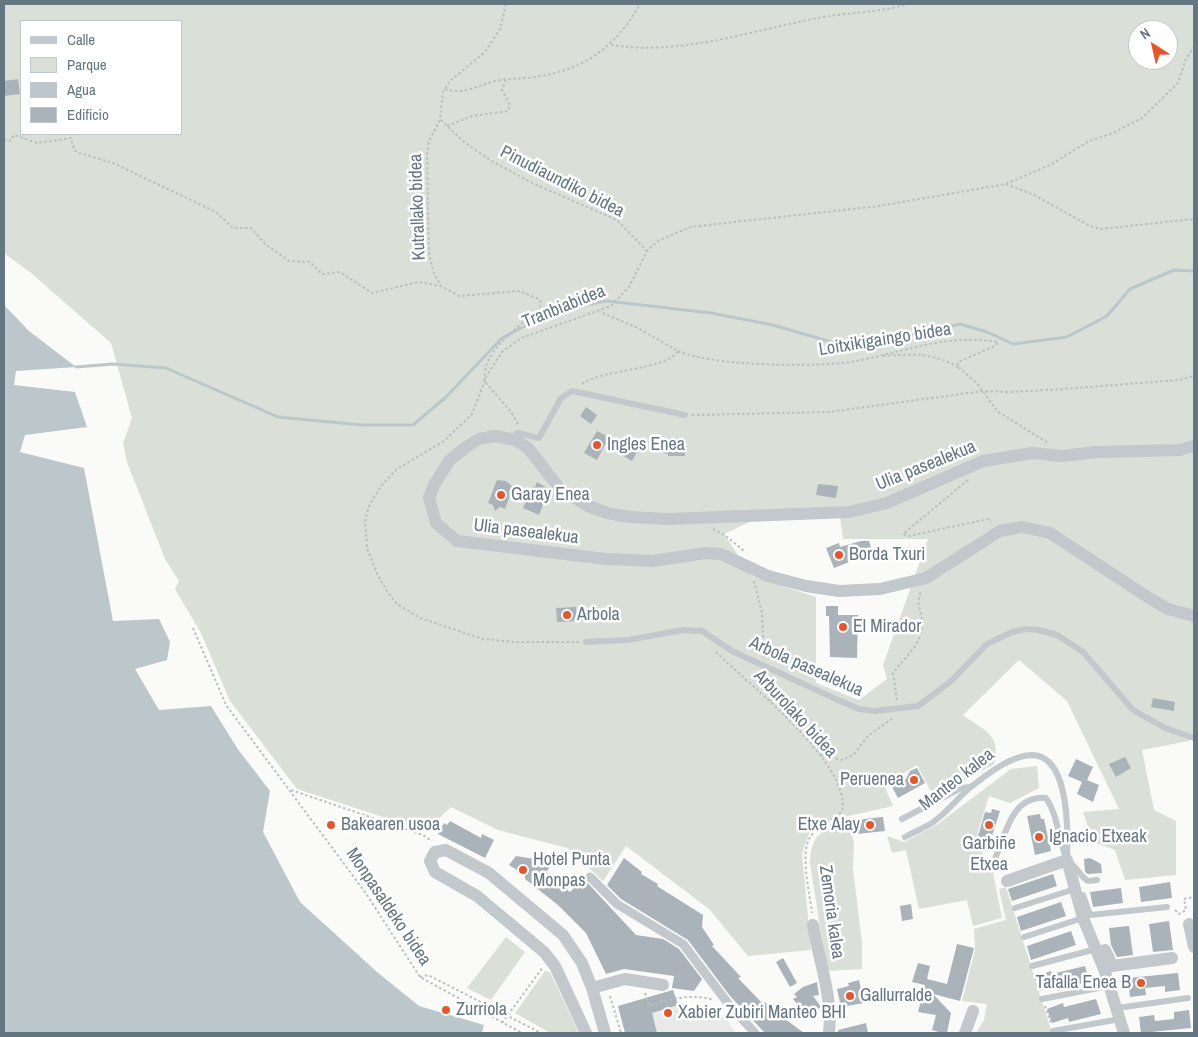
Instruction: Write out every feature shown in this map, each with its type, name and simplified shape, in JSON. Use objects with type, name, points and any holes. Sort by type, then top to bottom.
[{"type":"street","name":"Ulia pasealekua","points":[[1194,446],[1180,450],[1097,452],[1062,456],[1032,453],[983,461],[887,503],[849,512],[669,519],[623,516],[607,513],[588,506],[560,489],[528,448],[516,436],[495,436],[479,439],[449,461],[434,484],[429,498],[436,523],[457,541],[616,560],[653,561],[706,553],[721,554],[768,576],[806,586],[839,591],[880,589],[926,578],[983,540],[1000,531],[1022,527],[1050,533],[1149,598],[1168,608],[1194,616]]},
{"type":"street","points":[[586,1033],[552,962],[530,939],[477,896],[435,872],[430,861],[431,856],[440,849],[446,850],[489,873],[525,901],[563,935],[576,953],[592,988],[605,1033]]},
{"type":"street","points":[[1007,881],[1067,860]]},
{"type":"street","name":"Manteo kalea","points":[[1067,860],[1085,922],[1124,1033]]},
{"type":"street","points":[[590,877],[617,904],[683,944],[730,1006],[755,1033]]},
{"type":"street","points":[[1085,922],[1096,926],[1112,966],[1172,958]]},
{"type":"street","points":[[1189,924],[1194,946]]},
{"type":"street","name":"Zemoria kalea","points":[[813,925],[818,956],[828,993],[831,1016],[829,1033]]},
{"type":"street","points":[[552,962],[562,954],[576,953]]},
{"type":"street","points":[[592,988],[625,979],[663,985]]},
{"type":"street","points":[[965,1033],[973,1011]]},
{"type":"lane","points":[[516,436],[539,438],[561,398],[572,391],[685,415]]},
{"type":"lane","name":"Arbola pasealekua","points":[[586,642],[628,640],[683,630],[702,631],[732,651],[859,709],[875,711],[918,706],[935,694],[986,644],[1012,632],[1026,629],[1038,630],[1057,635],[1083,652],[1133,710],[1165,728],[1194,738]]},
{"type":"lane","name":"Manteo kalea","points":[[905,837],[933,822],[971,787],[1013,759],[1032,755],[1042,757],[1059,777],[1064,791],[1067,860]]},
{"type":"lane","points":[[902,819],[961,788],[971,787]]},
{"type":"lane","name":"Manteo kalea","points":[[995,859],[1014,812],[1023,802],[1036,797],[1046,798],[1055,811],[1062,848],[1067,860]]},
{"type":"lane","points":[[1067,860],[1078,868],[1082,877],[1088,881],[1097,880]]},
{"type":"lane","points":[[1015,908],[1074,886],[1081,889],[1090,915],[1167,906]]},
{"type":"lane","points":[[1024,937],[1085,922]]},
{"type":"lane","points":[[1032,966],[1096,949]]},
{"type":"lane","points":[[1042,998],[1109,986]]},
{"type":"lane","points":[[1053,1031],[1188,998]]},
{"type":"path","points":[[506,4],[500,29],[485,52],[450,81],[445,89],[460,92],[506,79],[536,77],[582,64],[611,45],[640,4]]},
{"type":"path","points":[[611,45],[666,48],[733,37],[822,17],[873,12],[908,4]]},
{"type":"path","name":"Tranbiabidea","points":[[586,642],[514,642],[483,639],[451,630],[420,618],[397,604],[388,593],[367,548],[365,519],[370,504],[381,486],[397,470],[458,429],[472,414],[485,382],[502,352],[521,338],[612,306],[630,287],[647,251],[658,241],[690,227],[879,206],[1006,184],[1050,165],[1089,141],[1113,133],[1142,118],[1178,83],[1186,59],[1194,47]]},
{"type":"path","points":[[447,126],[472,116],[508,111],[510,105],[502,90],[506,79]]},
{"type":"path","name":"Kutrallako bidea","points":[[441,286],[433,271],[429,253],[427,155],[429,141],[440,120],[442,94],[445,89]]},
{"type":"path","name":"Pinudiaundiko bidea","points":[[440,120],[490,160],[523,178],[617,220],[647,251]]},
{"type":"path","points":[[4,140],[10,141],[14,135],[37,143],[71,138],[74,150],[79,153],[113,163],[216,212],[233,228],[250,228],[264,244],[289,261],[310,262],[322,274],[340,272],[372,293],[419,282],[441,286],[460,296],[519,291],[539,299],[541,302],[538,310],[491,354],[485,364],[485,382],[519,424],[516,436]]},
{"type":"path","points":[[1006,184],[1034,195],[1090,226],[1101,229],[1194,219]]},
{"type":"path","name":"Loitxikigaingo bidea","points":[[599,311],[638,328],[690,356],[770,364],[835,364],[874,357],[943,340],[998,342],[995,346],[958,362],[958,367]]},
{"type":"path","points":[[572,391],[586,381],[661,362],[675,356],[678,351]]},
{"type":"path","points":[[874,357],[911,354],[934,355],[958,367],[983,391],[997,411],[1044,440],[1062,456]]},
{"type":"path","points":[[685,415],[829,412],[983,391],[1063,390],[1179,380],[1194,376]]},
{"type":"path","points":[[970,477],[961,488],[903,534],[905,536],[918,534],[988,519],[991,520],[991,525],[983,540]]},
{"type":"path","points":[[726,536],[738,545]]},
{"type":"path","points":[[753,578],[762,613],[765,653]]},
{"type":"path","points":[[820,755],[841,760],[852,756],[868,736],[891,721],[896,709],[897,699],[893,673],[918,644],[922,621],[917,603],[922,591]]},
{"type":"path","name":"Monpasaldeko bidea","points":[[193,628],[226,706],[291,790],[365,892],[420,977],[522,1033]]},
{"type":"path","name":"Arburolako bidea","points":[[711,647],[773,706],[828,764],[841,789],[844,802],[842,811]]},
{"type":"path","points":[[762,671],[765,688],[773,706]]},
{"type":"path","points":[[291,790],[423,835],[446,850]]},
{"type":"path","name":"Zemoria kalea","points":[[813,925],[806,866],[807,843],[818,829],[842,811]]},
{"type":"path","points":[[1167,906],[1172,906],[1179,914],[1186,910],[1184,899],[1194,897]]},
{"type":"path","points":[[502,1023],[552,962]]},
{"type":"path","points":[[420,977],[428,975],[541,1033]]},
{"type":"path","points":[[640,981],[649,1006],[678,997],[702,996],[730,1006]]},
{"type":"path","points":[[608,984],[621,1033]]},
{"type":"shaded area","name":"Xabier Zubiri Manteo BHI","points":[[674,990],[678,1005],[708,1008],[725,1018],[736,1033],[625,1033],[618,1006]]},
{"type":"green space","points":[[4,4],[1194,4],[1194,736],[1189,741],[1142,750],[1154,810],[1176,821],[1176,875],[1125,880],[1115,850],[1093,842],[1083,812],[1119,809],[1067,701],[1019,660],[963,715],[984,729],[993,739],[996,754],[994,764],[934,797],[917,765],[884,785],[893,806],[822,822],[810,832],[802,853],[811,950],[748,956],[709,909],[626,846],[603,881],[567,848],[498,830],[451,807],[429,828],[420,829],[297,789],[230,701],[201,633],[175,589],[179,581],[165,559],[127,462],[123,443],[132,418],[111,343],[31,273],[4,253]],"holes":[[[839,509],[843,539],[928,539],[883,665],[887,679],[859,700],[816,683],[816,597],[752,576],[724,534],[754,520]]]},
{"type":"green space","points":[[1037,766],[1039,788],[1010,803],[989,796],[975,841],[992,868],[1002,918],[973,926],[967,900],[919,909],[906,850],[892,853],[887,836],[904,842],[938,824],[1011,769]]},
{"type":"green space","points":[[846,823],[854,841],[853,869],[862,943],[862,969],[827,971],[810,863],[812,846],[823,831]]},
{"type":"green space","points":[[1006,887],[1052,1033],[976,1033],[984,1020],[987,1004],[962,1001],[975,950],[974,929],[1006,920],[999,889]]},
{"type":"green space","points":[[506,937],[525,952],[491,1000],[467,988]]},
{"type":"green space","points":[[545,971],[550,972],[579,1033],[550,1033],[515,1013]]},
{"type":"water","points":[[4,305],[29,331],[76,367],[16,371],[14,385],[75,392],[87,427],[25,435],[20,452],[84,468],[113,621],[159,619],[170,642],[167,660],[135,669],[159,710],[211,706],[237,748],[270,791],[263,832],[300,902],[377,972],[419,1006],[484,1025],[482,1033],[4,1033]]},
{"type":"building","points":[[18,79],[20,94],[4,96],[4,81]]},
{"type":"building","points":[[586,407],[597,415],[591,424],[580,416]]},
{"type":"building","name":"Ingles Enea","points":[[597,431],[609,437],[597,460],[584,453]]},
{"type":"building","name":"Ingles Enea","points":[[630,437],[641,445],[632,461],[620,454]]},
{"type":"building","points":[[668,438],[685,438],[685,456],[668,456],[668,454],[650,450],[651,442],[668,443]]},
{"type":"building","name":"Garay Enea","points":[[497,480],[506,481],[513,487],[505,509],[500,507],[495,511],[493,505],[488,503]]},
{"type":"building","points":[[537,482],[549,489],[539,515],[523,508],[533,486],[535,487]]},
{"type":"building","points":[[818,484],[838,486],[836,498],[816,495]]},
{"type":"building","name":"Borda Txuri","points":[[861,541],[869,541],[872,550],[849,555],[852,561],[834,568],[826,548],[839,543],[840,547]]},
{"type":"building","name":"El Mirador","points":[[826,606],[838,606],[838,615],[858,615],[857,658],[830,657],[829,616],[826,616]]},
{"type":"building","name":"Arbola","points":[[576,607],[577,621],[557,622],[556,608]]},
{"type":"building","points":[[1153,698],[1175,702],[1174,711],[1151,707]]},
{"type":"building","points":[[1125,757],[1131,768],[1116,777],[1109,764]]},
{"type":"building","points":[[1076,759],[1093,767],[1087,780],[1099,785],[1093,802],[1077,794],[1082,782],[1068,776]]},
{"type":"building","name":"Peruenea","points":[[917,768],[925,783],[898,798],[892,787],[906,779],[910,771]]},
{"type":"building","name":"Garbiñe Etxea","points":[[992,809],[1000,811],[989,845],[981,843],[983,838],[978,836],[985,812],[991,813]]},
{"type":"building","name":"Ignacio Etxeak","points":[[1040,814],[1041,819],[1044,819],[1051,851],[1035,855],[1027,816]]},
{"type":"building","name":"Etxe Alay","points":[[883,817],[885,831],[857,834],[855,820]]},
{"type":"building","points":[[450,821],[481,838],[482,834],[494,840],[485,858],[438,834],[444,823],[447,825]]},
{"type":"building","points":[[543,851],[556,859],[546,872],[570,892],[583,878],[636,935],[663,939],[679,949],[702,979],[694,991],[672,988],[674,976],[624,969],[606,974],[586,933],[558,905],[525,879],[525,875],[509,865],[516,856],[535,859]]},
{"type":"building","points":[[624,858],[642,872],[641,874],[658,884],[657,886],[703,915],[702,927],[714,945],[712,946],[741,977],[738,978],[763,1004],[765,1002],[780,1019],[785,1019],[804,1033],[765,1033],[730,996],[688,940],[621,899],[607,885]]},
{"type":"building","points":[[1090,858],[1101,864],[1102,873],[1088,874],[1085,872],[1084,859]]},
{"type":"building","points":[[1053,874],[1057,886],[1012,901],[1008,889]]},
{"type":"building","points":[[1170,882],[1172,898],[1141,902],[1139,887]]},
{"type":"building","points":[[1121,888],[1123,903],[1093,907],[1090,892]]},
{"type":"building","points":[[1061,902],[1066,916],[1021,931],[1017,917]]},
{"type":"building","points":[[911,904],[913,919],[902,921],[900,906]]},
{"type":"building","points":[[1169,921],[1173,950],[1153,952],[1149,924]]},
{"type":"building","points":[[1129,926],[1133,955],[1117,957],[1111,945],[1109,928]]},
{"type":"building","points":[[1071,931],[1076,945],[1031,960],[1027,946]]},
{"type":"building","points":[[957,944],[974,948],[960,1001],[933,994],[951,1013],[947,1033],[942,1033],[932,1030],[936,1015],[918,1012],[925,985],[912,982],[918,963],[930,966],[927,979],[947,984]]},
{"type":"building","points":[[783,958],[797,983],[790,987],[776,962]]},
{"type":"building","points":[[1085,966],[1089,981],[1058,991],[1056,985],[1040,991],[1036,976],[1051,971],[1052,974]]},
{"type":"building","points":[[1178,973],[1180,990],[1165,992],[1165,986],[1145,988],[1146,995],[1130,997],[1128,978]]},
{"type":"building","name":"Gallurralde","points":[[859,980],[864,1003],[841,1007],[837,989],[849,986],[848,983]]},
{"type":"building","points":[[817,982],[819,995],[813,996],[821,1007],[808,1017],[793,999],[797,997],[794,994],[803,987]]},
{"type":"building","points":[[673,990],[678,1005],[652,1013],[657,1033],[625,1033],[618,1006]]},
{"type":"building","points":[[1096,999],[1101,1014],[1069,1022],[1068,1018],[1052,1023],[1047,1009],[1063,1003],[1064,1007]]},
{"type":"building","points":[[1189,1010],[1191,1028],[1141,1033],[1139,1017],[1154,1015],[1155,1021],[1174,1019],[1174,1012]]},
{"type":"building","points":[[866,1023],[868,1033],[838,1033],[838,1030]]},
{"type":"waterway","points":[[76,367],[113,364],[166,368],[278,417],[362,425],[413,425],[446,397],[502,338],[554,311],[607,301],[711,313],[773,325],[828,341],[872,349],[922,332],[960,324],[987,332],[1013,344],[1067,337],[1107,316],[1130,289],[1174,270],[1194,271]]},
{"type":"place","name":"Ingles Enea","points":[[597,445]]},
{"type":"place","name":"Garay Enea","points":[[501,495]]},
{"type":"place","name":"Borda Txuri","points":[[839,555]]},
{"type":"place","name":"Arbola","points":[[567,615]]},
{"type":"place","name":"El Mirador","points":[[843,627]]},
{"type":"place","name":"Peruenea","points":[[914,780]]},
{"type":"place","name":"Bakearen usoa","points":[[331,825]]},
{"type":"place","name":"Etxe Alay","points":[[870,825]]},
{"type":"place","name":"Garbiñe Etxea","points":[[989,825]]},
{"type":"place","name":"Ignacio Etxeak","points":[[1039,837]]},
{"type":"place","name":"Hotel Punta Monpas","points":[[523,870]]},
{"type":"place","name":"Tafalla Enea B","points":[[1141,983]]},
{"type":"place","name":"Gallurralde","points":[[850,996]]},
{"type":"place","name":"Zurriola","points":[[446,1010]]},
{"type":"place","name":"Xabier Zubiri Manteo BHI","points":[[668,1013]]}]
